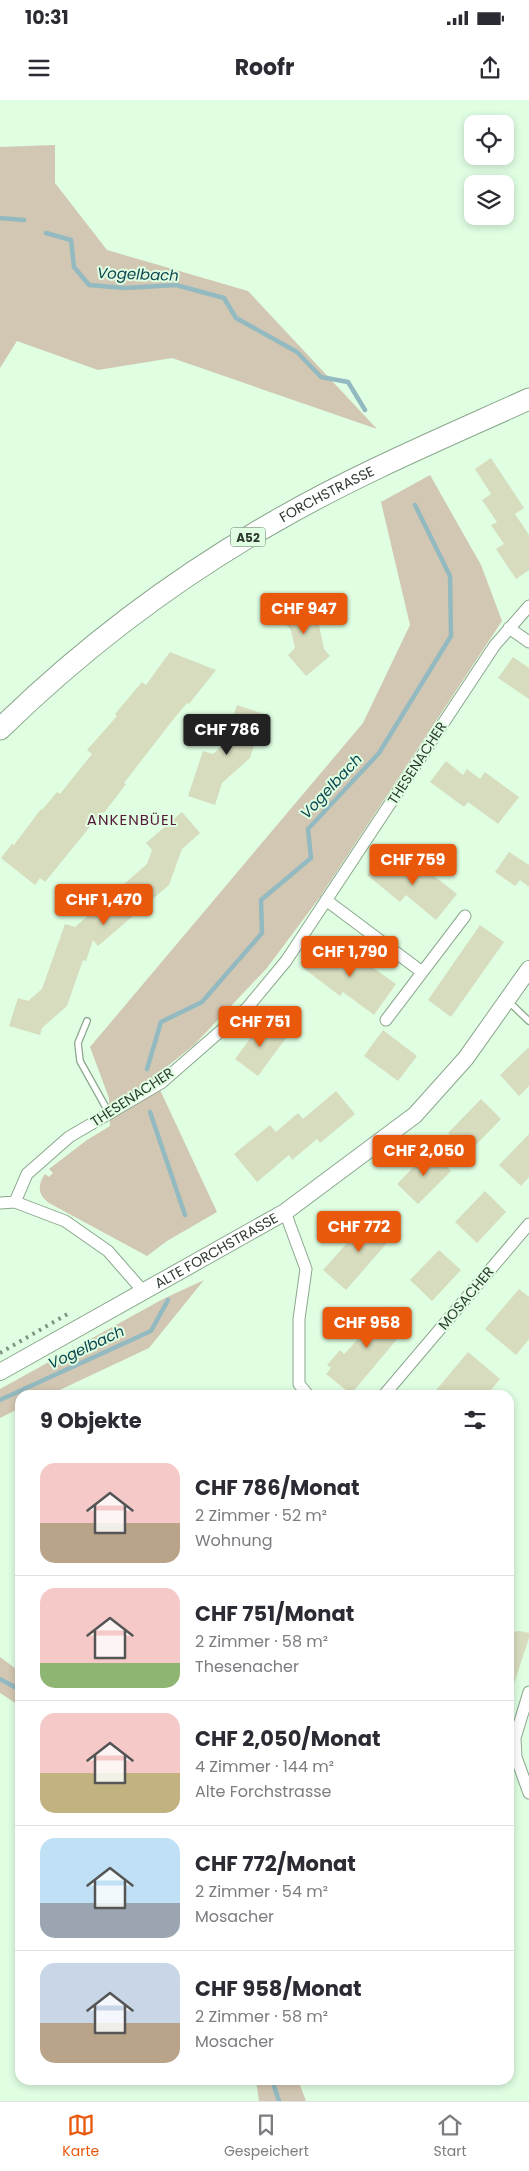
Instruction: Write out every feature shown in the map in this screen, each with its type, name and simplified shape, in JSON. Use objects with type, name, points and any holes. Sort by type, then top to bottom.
[{"type":"highway","name":"FORCHSTRASSE","points":[[0,714],[52,666],[104,624],[192,560],[242,528],[361,464],[529,388]]},
{"type":"highway","name":"FORCHSTRASSE","points":[[0,729],[55,678],[106,635],[172,586],[225,551],[274,521],[333,490],[529,399]]},
{"type":"street","name":"THESENACHER","points":[[15,1202],[27,1174],[69,1137],[161,1083],[247,1008],[286,960],[495,644],[529,606]]},
{"type":"street","points":[[509,628],[529,642]]},
{"type":"street","points":[[326,900],[422,972]]},
{"type":"street","points":[[386,1020],[464,916]]},
{"type":"street","name":"ALTE FORCHSTRASSE","points":[[0,1372],[285,1212],[415,1115],[466,1058],[529,969]]},
{"type":"street","points":[[0,1203],[15,1202],[65,1222],[108,1251],[143,1292]]},
{"type":"street","points":[[285,1212],[306,1269],[299,1319],[299,1384],[304,1390]]},
{"type":"street","name":"MOSACHER","points":[[388,1390],[529,1224]]},
{"type":"street","points":[[529,1692],[515,1738],[516,1757],[529,1793]]},
{"type":"lane","points":[[507,1000],[529,1021]]},
{"type":"lane","points":[[87,1021],[78,1043],[80,1061],[109,1113]]},
{"type":"shaded area","points":[[55,145],[55,183],[107,250],[248,291],[377,429],[172,358],[98,370],[17,341],[0,368],[0,147]]},
{"type":"shaded area","points":[[430,475],[481,565],[502,621],[320,897],[267,968],[194,1045],[154,1077],[217,1212],[167,1241],[147,1256],[49,1203],[41,1193],[41,1182],[45,1174],[49,1177],[53,1173],[49,1169],[87,1140],[110,1126],[109,1098],[90,1047],[363,723],[410,625],[381,502]]},
{"type":"shaded area","points":[[204,1280],[149,1348],[60,1390],[15,1390],[15,1410],[0,1418],[0,1389],[163,1299]]},
{"type":"shaded area","points":[[0,1657],[15,1668],[15,1703],[0,1693]]},
{"type":"shaded area","points":[[257,2085],[300,2085],[306,2101],[259,2101]]},
{"type":"building","points":[[491,458],[524,508],[515,514],[529,535],[529,570],[516,579],[496,549],[504,544],[491,525],[497,522],[482,500],[491,494],[475,469]]},
{"type":"building","points":[[298,595],[317,615],[324,649],[330,656],[306,676],[288,655],[295,648],[291,630],[277,614]]},
{"type":"building","points":[[170,652],[216,670],[189,704],[187,703],[172,721],[124,783],[126,784],[104,813],[102,812],[45,882],[40,878],[35,885],[1,858],[12,844],[14,845],[41,809],[57,792],[60,794],[92,754],[87,750],[117,716],[115,714],[142,682],[146,685]]},
{"type":"building","points":[[513,657],[529,668],[529,699],[498,678]]},
{"type":"building","points":[[237,705],[264,714],[250,758],[222,783],[215,805],[188,796],[203,751],[213,754],[224,744]]},
{"type":"building","points":[[446,761],[463,775],[467,769],[480,779],[485,772],[519,797],[498,824],[468,802],[464,807],[430,782]]},
{"type":"building","points":[[182,812],[200,833],[182,849],[169,885],[98,946],[93,940],[86,961],[83,960],[67,1006],[42,1028],[40,1035],[9,1026],[18,998],[28,1001],[42,989],[65,924],[75,927],[147,864],[152,850],[146,843]]},
{"type":"building","points":[[509,852],[529,865],[529,887],[520,880],[515,886],[495,872]]},
{"type":"building","points":[[383,855],[402,870],[407,864],[419,874],[424,868],[457,894],[436,920],[406,895],[400,902],[367,875]]},
{"type":"building","points":[[480,925],[504,942],[451,1017],[428,1000]]},
{"type":"building","points":[[321,941],[355,967],[361,959],[396,984],[374,1015],[343,992],[340,996],[302,967]]},
{"type":"building","points":[[263,1021],[286,1038],[258,1076],[235,1059]]},
{"type":"building","points":[[383,1030],[417,1056],[398,1081],[364,1056]]},
{"type":"building","points":[[529,1047],[529,1086],[519,1096],[500,1075]]},
{"type":"building","points":[[336,1091],[355,1114],[320,1143],[317,1139],[292,1160],[289,1155],[257,1182],[234,1154],[270,1125],[276,1132],[298,1113],[303,1119]]},
{"type":"building","points":[[481,1099],[501,1119],[468,1153],[448,1133]]},
{"type":"building","points":[[529,1134],[529,1177],[521,1186],[499,1165]]},
{"type":"building","points":[[430,1150],[451,1171],[418,1204],[397,1184]]},
{"type":"building","points":[[485,1191],[506,1212],[477,1243],[455,1222]]},
{"type":"building","points":[[372,1215],[394,1235],[346,1290],[323,1270]]},
{"type":"building","points":[[439,1250],[461,1270],[432,1301],[410,1280]]},
{"type":"building","points":[[519,1289],[529,1297],[529,1339],[516,1355],[485,1329]]},
{"type":"building","points":[[386,1306],[409,1325],[354,1390],[346,1390],[326,1374],[331,1368],[327,1365],[340,1350],[344,1354],[351,1347],[369,1325],[364,1321],[374,1309],[380,1313]]},
{"type":"building","points":[[468,1352],[500,1379],[491,1390],[436,1390]]},
{"type":"building","points":[[514,1632],[529,1633],[529,1638],[514,1684]]},
{"type":"waterway","name":"Vogelbach","points":[[0,218],[24,220]]},
{"type":"waterway","name":"Vogelbach","points":[[46,233],[71,240],[74,267],[89,285],[125,288],[176,285],[224,298],[236,318],[297,352],[321,377],[348,382],[365,410]]},
{"type":"waterway","name":"Vogelbach","points":[[147,1069],[161,1022],[202,1002],[262,933],[261,900],[311,858],[308,829],[379,753],[451,636],[450,576],[415,505]]},
{"type":"waterway","name":"Vogelbach","points":[[150,1112],[185,1215]]},
{"type":"waterway","name":"Vogelbach","points":[[22,1390],[151,1331],[168,1300]]},
{"type":"waterway","name":"Vogelbach","points":[[0,1400],[15,1393]]},
{"type":"waterway","name":"Vogelbach","points":[[0,1679],[15,1687]]},
{"type":"waterway","name":"Vogelbach","points":[[274,2085],[279,2101]]},
{"type":"railway","points":[[0,1353],[71,1312]]},
{"type":"district","name":"ANKENBÜEL","points":[[132,819]]}]
